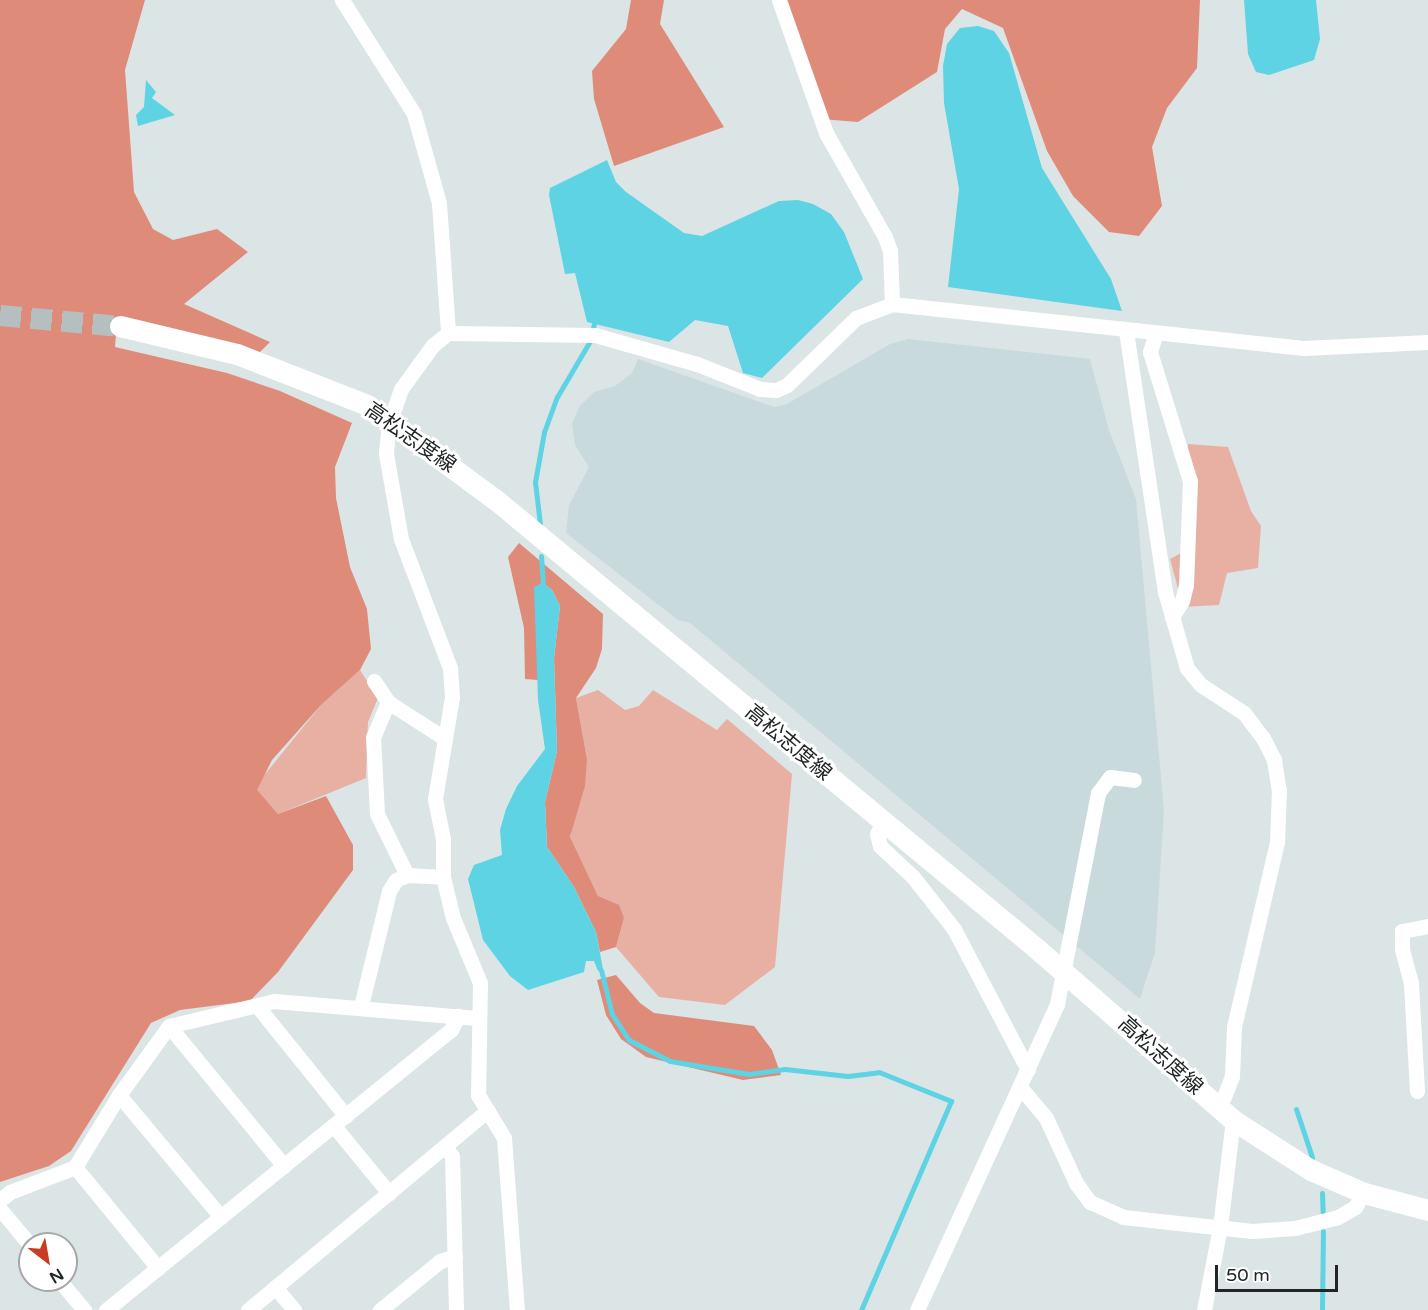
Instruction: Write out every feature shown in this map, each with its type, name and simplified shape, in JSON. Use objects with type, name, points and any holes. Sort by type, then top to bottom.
[{"type":"main road","name":"高松志度線","points":[[120,326],[237,354],[367,405],[496,500],[1065,974],[1233,1120],[1311,1170],[1364,1193],[1428,1210]]},
{"type":"street","points":[[342,0],[414,114],[423,134],[439,203],[448,333]]},
{"type":"street","points":[[779,0],[826,133],[885,237],[890,251],[892,304]]},
{"type":"street","points":[[517,1310],[504,1138],[478,1095],[476,1018],[480,983],[453,918],[443,877],[443,839],[435,799],[452,697],[450,668],[401,539],[386,454],[389,423],[401,389],[434,345],[448,333],[596,335],[697,364],[760,388],[776,390],[787,385],[856,318],[892,304],[1126,331],[1304,348],[1428,342]]},
{"type":"street","points":[[1126,331],[1172,617],[1187,668],[1201,685],[1244,713],[1263,738],[1274,760],[1279,790],[1277,842],[1234,1027],[1232,1076],[1224,1097],[1215,1106]]},
{"type":"street","points":[[1156,333],[1150,352],[1190,481],[1186,585],[1182,602],[1172,617]]},
{"type":"street","points":[[374,681],[388,702],[444,738]]},
{"type":"street","points":[[388,702],[373,737],[377,814],[407,875]]},
{"type":"street","points":[[917,1310],[1021,1088],[1057,1004],[1065,974],[1098,793],[1110,777],[1134,780]]},
{"type":"street","points":[[882,821],[877,834],[880,846],[913,878],[954,929],[1028,1070]]},
{"type":"street","points":[[361,1006],[389,891],[396,880],[407,875],[443,877]]},
{"type":"street","points":[[1417,1091],[1411,983],[1402,949],[1402,931],[1428,926]]},
{"type":"street","points":[[0,1200],[10,1192],[75,1167],[119,1095],[169,1026],[258,1007],[274,1001],[361,1006],[476,1018]]},
{"type":"street","points":[[258,1007],[340,1121],[388,1193]]},
{"type":"street","points":[[106,1310],[451,1030],[458,1016]]},
{"type":"street","points":[[169,1026],[284,1166]]},
{"type":"street","points":[[1021,1088],[1046,1118],[1076,1183],[1090,1202],[1123,1217],[1252,1231],[1329,1220],[1355,1207],[1364,1193]]},
{"type":"street","points":[[119,1095],[221,1217]]},
{"type":"street","points":[[248,1310],[488,1110]]},
{"type":"street","points":[[1204,1310],[1220,1227],[1233,1120]]},
{"type":"street","points":[[445,1147],[452,1156],[456,1310]]},
{"type":"street","points":[[75,1167],[158,1268]]},
{"type":"street","points":[[0,1209],[19,1232]]},
{"type":"street","points":[[380,1310],[440,1261],[454,1256]]},
{"type":"street","points":[[275,1287],[294,1310]]},
{"type":"street","points":[[70,1292],[84,1310]]},
{"type":"shaded area","points":[[0,0],[145,0],[125,70],[134,192],[153,229],[173,240],[217,229],[248,252],[184,304],[270,342],[258,354],[117,321],[115,347],[227,373],[280,391],[352,423],[335,467],[336,498],[350,567],[367,609],[371,649],[360,670],[321,705],[272,760],[257,790],[278,814],[326,796],[353,845],[353,870],[278,972],[250,1001],[180,1010],[151,1023],[71,1151],[49,1166],[0,1182]]},
{"type":"shaded area","points":[[631,0],[664,0],[660,24],[724,127],[614,166],[594,99],[592,71],[626,29]]},
{"type":"shaded area","points":[[779,0],[1200,0],[1197,68],[1167,108],[1152,147],[1162,206],[1139,236],[1109,232],[1073,196],[1047,151],[1003,28],[962,9],[945,29],[937,72],[858,122],[821,119]]},
{"type":"shaded area","points":[[908,339],[1090,359],[1109,430],[1136,499],[1164,811],[1155,952],[1140,999],[690,623],[678,620],[566,533],[569,505],[589,467],[575,445],[572,424],[579,407],[594,392],[615,386],[632,373],[638,359],[774,407],[787,404],[890,344]]},
{"type":"shaded area","points":[[1188,444],[1228,447],[1251,511],[1261,526],[1258,568],[1227,573],[1219,605],[1183,607],[1170,559],[1181,553]]},
{"type":"shaded area","points":[[519,543],[603,614],[602,649],[596,668],[576,698],[587,759],[585,786],[570,837],[598,896],[619,905],[624,918],[616,947],[600,952],[596,932],[574,887],[547,847],[545,802],[557,751],[554,658],[560,606],[552,590],[543,583],[535,587],[538,680],[525,679],[524,628],[508,557]]},
{"type":"shaded area","points":[[360,670],[378,698],[368,722],[366,778],[278,814],[256,790],[262,778],[321,705]]},
{"type":"shaded area","points":[[598,690],[625,710],[639,706],[653,690],[717,730],[727,719],[792,774],[775,967],[725,1005],[659,997],[616,947],[624,918],[598,896],[570,838],[587,759],[576,698]]},
{"type":"shaded area","points":[[616,975],[640,1003],[654,1013],[754,1026],[772,1050],[781,1075],[743,1080],[646,1057],[621,1039],[606,1015],[597,980]]},
{"type":"water","points":[[1244,0],[1316,0],[1320,39],[1314,60],[1269,75],[1256,72],[1248,54]]},
{"type":"water","points":[[978,26],[994,31],[1009,53],[1042,168],[1111,279],[1122,311],[948,287],[959,189],[944,103],[943,66],[947,44],[960,28]]},
{"type":"water","points":[[146,80],[156,92],[152,98],[175,115],[138,126],[136,115],[144,107]]},
{"type":"water","points":[[607,160],[616,182],[626,192],[684,233],[702,236],[779,201],[798,200],[813,204],[831,214],[844,232],[863,279],[762,378],[743,373],[728,326],[695,320],[669,342],[587,322],[575,273],[565,274],[549,195],[550,188]]},
{"type":"water","points":[[543,583],[552,590],[560,606],[554,658],[557,751],[545,802],[547,847],[574,887],[596,932],[603,969],[598,971],[594,961],[586,961],[584,972],[528,990],[510,976],[483,940],[468,879],[474,865],[502,855],[500,830],[506,809],[517,786],[545,749],[538,700],[534,587]]},
{"type":"waterway","points":[[540,524],[535,482],[544,432],[557,397],[590,341],[594,323]]},
{"type":"waterway","points":[[541,556],[543,583]]},
{"type":"waterway","points":[[601,970],[612,1014],[629,1040],[670,1061],[749,1074],[785,1069],[848,1076],[879,1072],[951,1101],[861,1310]]},
{"type":"waterway","points":[[1296,1109],[1312,1157]]},
{"type":"waterway","points":[[1322,1193],[1323,1216]]},
{"type":"waterway","points":[[1322,1310],[1323,1231]]},
{"type":"tunnel","points":[[0,315],[120,326]]}]
